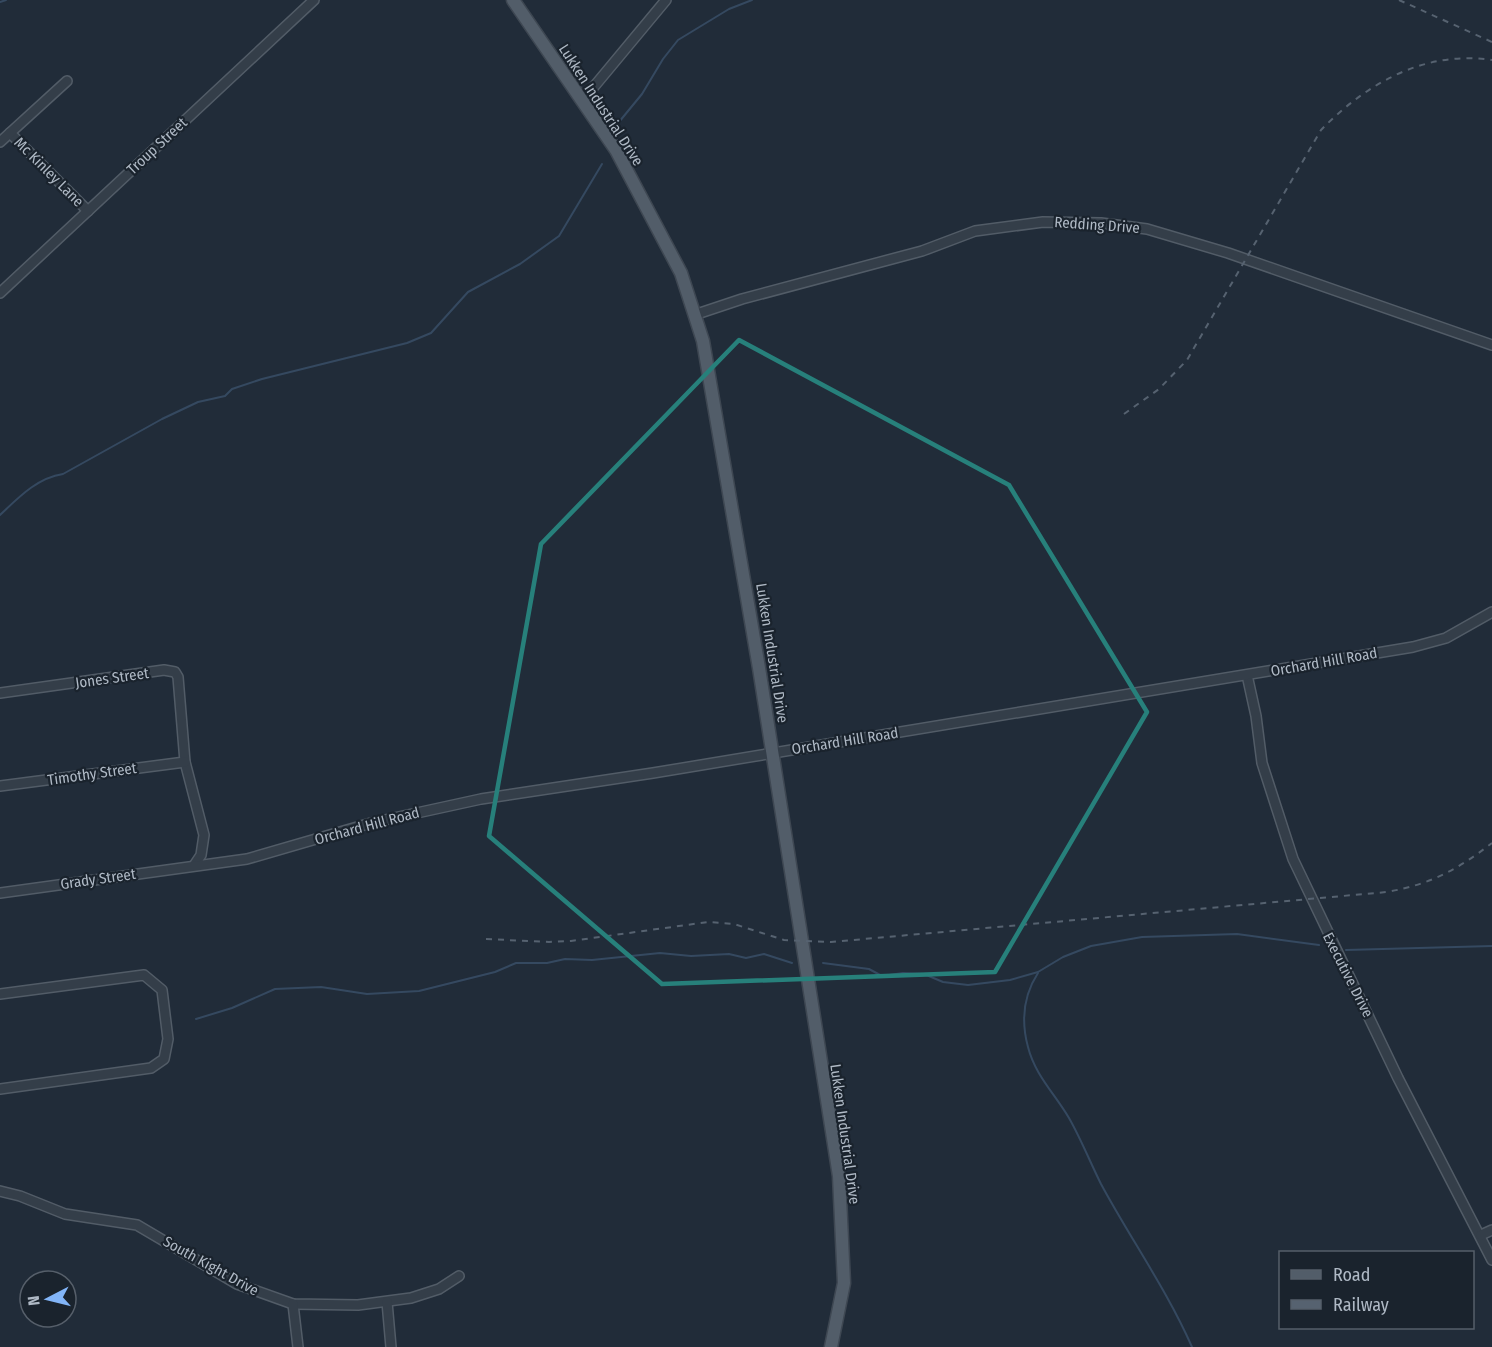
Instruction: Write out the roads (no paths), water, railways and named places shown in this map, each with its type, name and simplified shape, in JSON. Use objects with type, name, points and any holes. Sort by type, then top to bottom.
[{"type":"main road","name":"Lukken Industrial Drive","points":[[516,3],[616,150],[681,273],[697,314],[772,752],[839,1176],[844,1284],[831,1347]]},
{"type":"street","name":"Troup Street","points":[[0,293],[314,0]]},
{"type":"street","points":[[582,101],[666,0]]},
{"type":"street","points":[[0,142],[67,81]]},
{"type":"street","name":"Mc Kinley Lane","points":[[10,133],[88,211]]},
{"type":"street","name":"Redding Drive","points":[[697,314],[742,299],[922,251],[975,231],[1043,222],[1101,223],[1147,229],[1228,253],[1492,345]]},
{"type":"street","name":"Orchard Hill Road","points":[[195,864],[247,859],[371,823],[481,799],[1413,647],[1446,638],[1492,612]]},
{"type":"street","name":"Jones Street","points":[[0,693],[164,670],[175,672],[178,677],[185,762]]},
{"type":"street","name":"Executive Drive","points":[[1247,675],[1257,716],[1262,763],[1293,859],[1398,1078],[1492,1260]]},
{"type":"street","points":[[185,762],[204,835],[201,855],[195,864]]},
{"type":"street","name":"Timothy Street","points":[[0,786],[185,762]]},
{"type":"street","name":"Grady Street","points":[[0,892],[195,864]]},
{"type":"street","points":[[0,994],[144,975],[153,980],[162,990],[168,1039],[167,1051],[158,1065],[0,1089]]},
{"type":"street","name":"South Kight Drive","points":[[0,1191],[20,1196],[65,1214],[137,1225],[237,1284],[293,1304],[387,1302],[439,1289],[459,1276]]},
{"type":"street","points":[[1481,1235],[1492,1230]]},
{"type":"street","points":[[387,1302],[391,1347]]},
{"type":"street","points":[[293,1304],[298,1347]]},
{"type":"waterway","points":[[0,2],[6,0]]},
{"type":"waterway","points":[[619,122],[642,94],[663,59],[678,40],[729,9],[752,0]]},
{"type":"waterway","points":[[0,515],[21,495],[37,484],[63,474],[162,419],[198,402],[225,396],[232,389],[262,379],[407,343],[431,333],[468,292],[520,264],[559,236],[602,164]]},
{"type":"waterway","points":[[823,963],[869,969],[882,976],[903,973],[924,974],[943,982],[968,985],[1010,980],[1038,972],[1063,957],[1091,946],[1142,937],[1237,934],[1319,945]]},
{"type":"waterway","points":[[1346,950],[1492,946]]},
{"type":"waterway","points":[[196,1019],[232,1008],[275,989],[321,987],[367,994],[419,991],[495,972],[516,963],[547,963],[565,959],[592,960],[660,953],[691,956],[729,954],[746,958],[764,954],[792,963]]},
{"type":"waterway","points":[[1038,973],[1026,1000],[1024,1018],[1028,1047],[1035,1067],[1078,1134],[1101,1184],[1171,1305],[1192,1347]]},
{"type":"railway","points":[[1399,0],[1492,42]]},
{"type":"railway","points":[[1124,414],[1159,389],[1187,360],[1321,130],[1358,98],[1399,74],[1421,65],[1443,60],[1467,58],[1492,60]]},
{"type":"railway","points":[[486,939],[571,941],[708,922],[734,924],[784,940],[831,942],[1387,892],[1417,885],[1443,875],[1492,843]]}]
